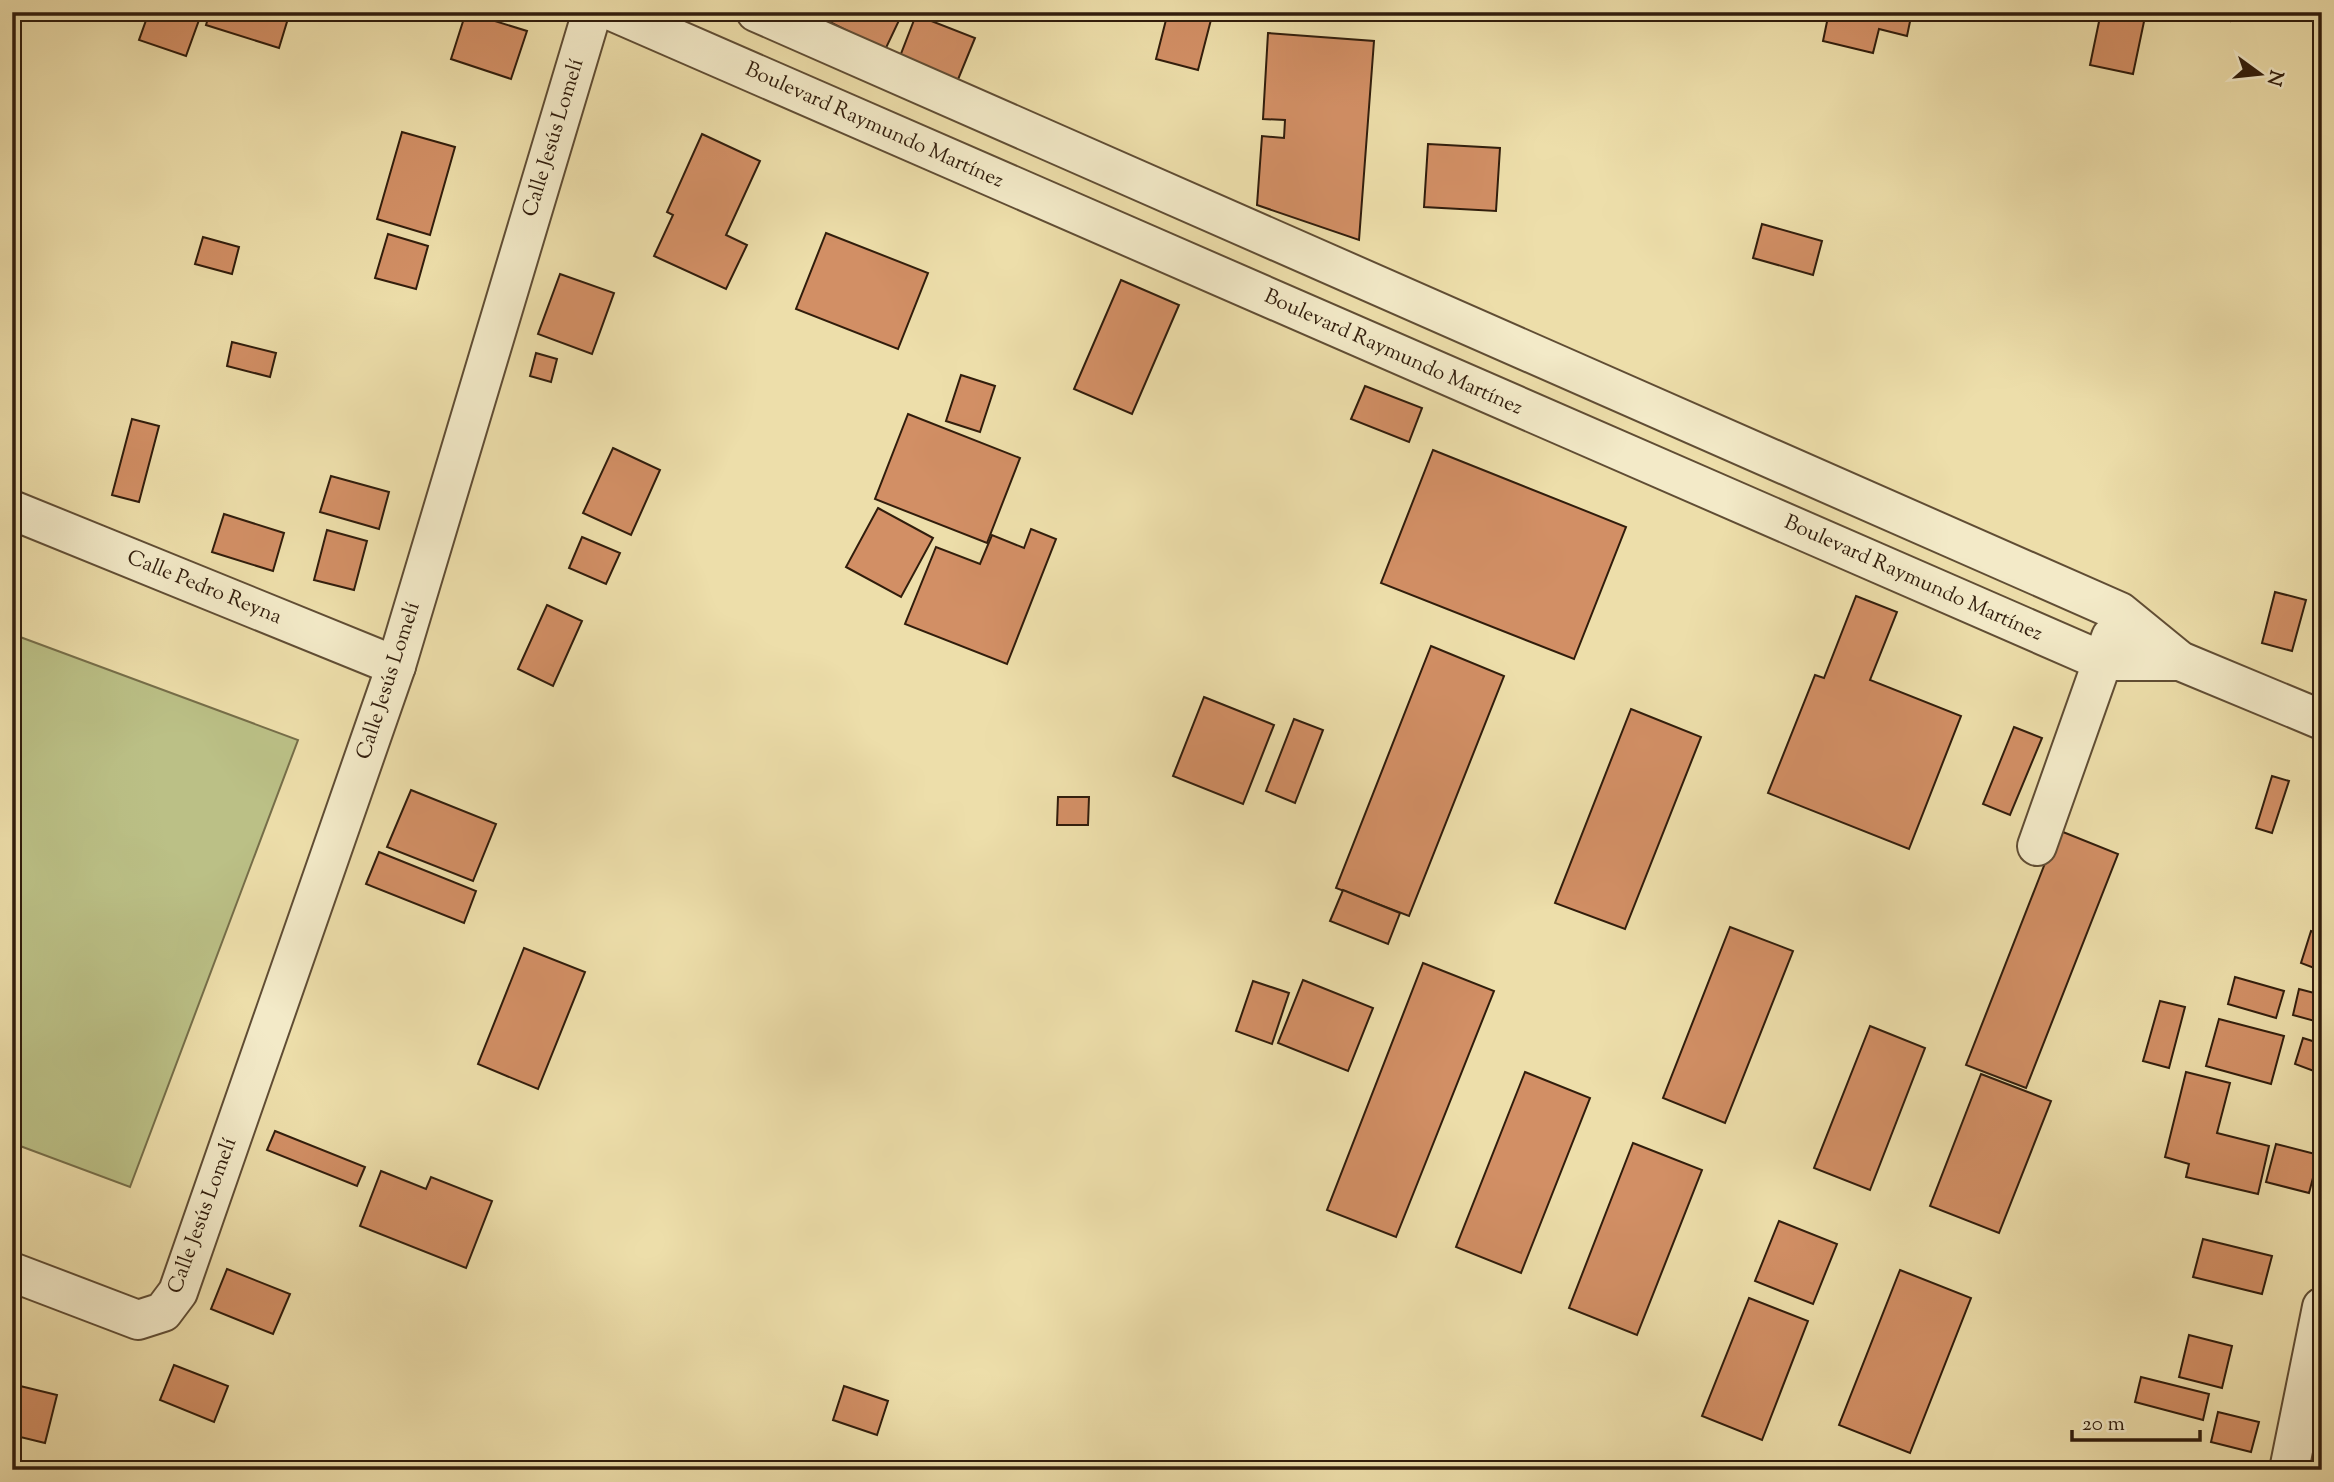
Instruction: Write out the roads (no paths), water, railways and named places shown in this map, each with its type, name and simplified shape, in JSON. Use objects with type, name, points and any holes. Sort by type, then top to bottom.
[{"type":"street","name":"Calle Jesús Lomelí","points":[[12,1272],[138,1320],[163,1312],[178,1292],[397,666],[592,12]]},
{"type":"street","name":"Boulevard Raymundo Martínez","points":[[614,12],[2102,661],[2180,661]]},
{"type":"street","name":"Boulevard Raymundo Martínez","points":[[757,12],[2120,612],[2180,661],[2322,720]]},
{"type":"street","points":[[1307,315],[1327,263]]},
{"type":"street","name":"Calle Pedro Reyna","points":[[12,510],[397,666]]},
{"type":"street","points":[[2036,846],[2120,612]]},
{"type":"street","points":[[2289,1470],[2322,1307]]}]
